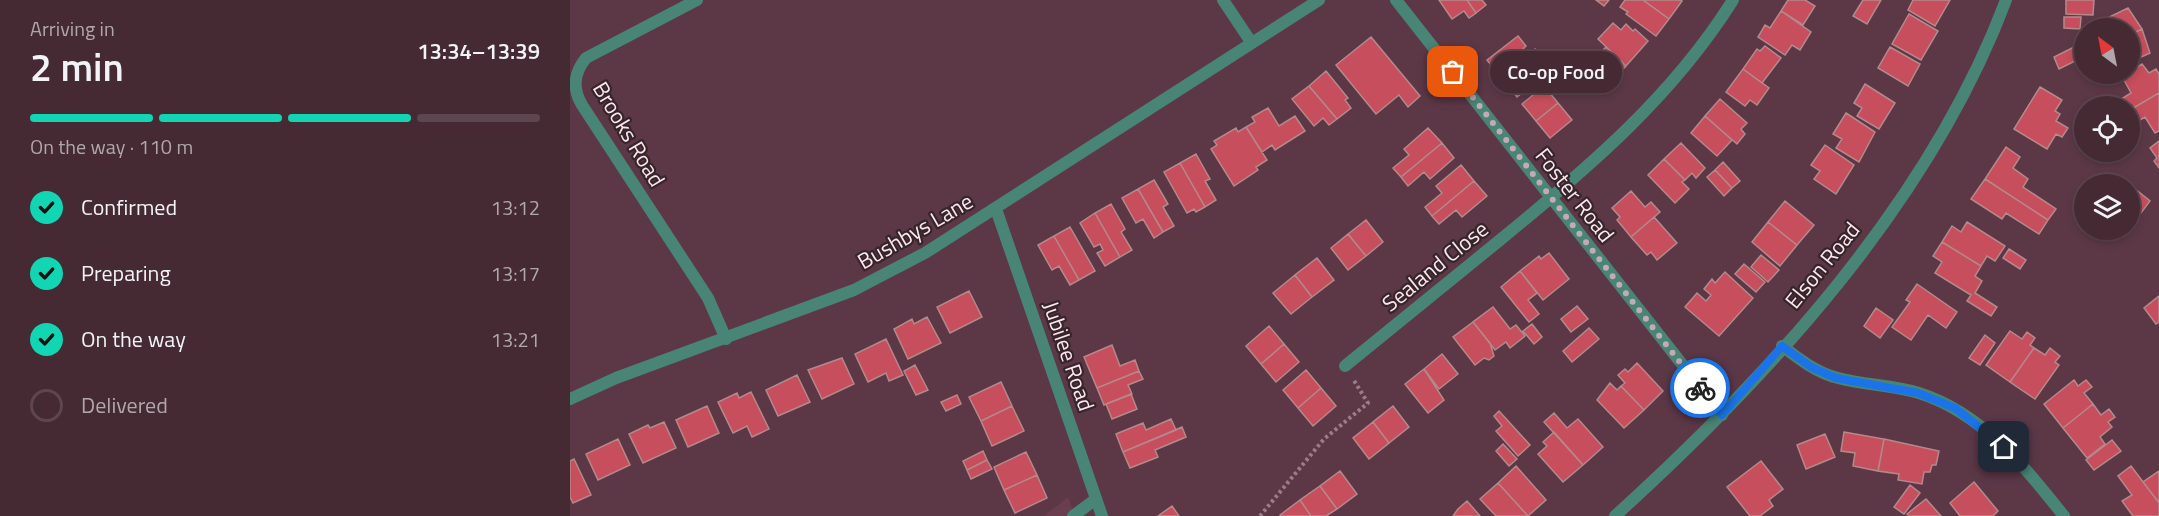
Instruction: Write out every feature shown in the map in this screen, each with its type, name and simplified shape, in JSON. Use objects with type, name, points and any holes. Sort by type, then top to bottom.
[{"type":"street","name":"Brooks Road","points":[[698,0],[594,53],[581,64],[572,78],[577,98],[708,298],[726,339]]},
{"type":"street","points":[[1223,0],[1251,42]]},
{"type":"street","name":"Bushbys Lane","points":[[570,399],[616,378],[854,290],[925,253],[1319,0]]},
{"type":"street","name":"Foster Road","points":[[1396,0],[1722,415]]},
{"type":"street","name":"Sealand Close","points":[[1345,366],[1551,199],[1655,104],[1692,61],[1733,0]]},
{"type":"street","name":"Elson Road","points":[[1614,516],[1722,415],[1855,260],[1932,149],[1969,87],[2006,0]]},
{"type":"street","name":"Jubilee Road","points":[[996,209],[1102,516]]},
{"type":"street","points":[[1782,346],[1811,367],[1836,378],[1918,393],[1955,408],[1992,435],[2028,471],[2064,516]]},
{"type":"street","points":[[1073,516],[1096,499]]},
{"type":"path","points":[[1260,516],[1324,439],[1368,403],[1345,366]]},
{"type":"shaded area","points":[[1068,497],[1075,516],[1044,516]]},
{"type":"building","points":[[1439,0],[1467,0],[1476,13],[1469,18],[1464,11],[1452,19]]},
{"type":"building","points":[[1467,0],[1482,0],[1486,5],[1476,13]]},
{"type":"building","points":[[1596,0],[1609,0],[1604,6]]},
{"type":"building","points":[[1625,0],[1643,0],[1669,19],[1656,36],[1626,14],[1628,12],[1620,7]]},
{"type":"building","points":[[1643,0],[1680,0],[1682,1],[1669,19]]},
{"type":"building","points":[[1788,0],[1805,0],[1815,6],[1803,25],[1781,11]]},
{"type":"building","points":[[1863,0],[1881,0],[1867,24],[1853,16]]},
{"type":"building","points":[[1913,0],[1950,0],[1935,26],[1908,10]]},
{"type":"building","points":[[2066,0],[2094,0],[2093,15],[2066,14]]},
{"type":"building","points":[[2128,8],[2135,18],[2107,18]]},
{"type":"building","points":[[1781,11],[1811,32],[1800,50],[1792,45],[1785,55],[1758,37],[1765,25],[1770,28]]},
{"type":"building","points":[[1909,14],[1938,31],[1921,60],[1892,44]]},
{"type":"building","points":[[2064,17],[2081,17],[2074,18],[2074,29],[2064,28]]},
{"type":"building","points":[[1613,23],[1621,30],[1626,24],[1648,41],[1626,66],[1598,39]]},
{"type":"building","points":[[2142,29],[2150,53],[2140,58],[2140,30]]},
{"type":"building","points":[[1518,36],[1526,46],[1521,51],[1526,57],[1501,77],[1487,60]]},
{"type":"building","points":[[1371,37],[1420,96],[1408,107],[1399,95],[1376,114],[1336,65]]},
{"type":"building","points":[[1765,46],[1781,58],[1762,83],[1743,69],[1757,49],[1760,51]]},
{"type":"building","points":[[1606,47],[1626,66],[1606,87],[1593,74],[1599,68],[1592,61]]},
{"type":"building","points":[[1890,47],[1920,64],[1908,86],[1878,68]]},
{"type":"building","points":[[2074,47],[2074,62],[2059,69],[2054,57]]},
{"type":"building","points":[[1535,49],[1551,70],[1517,97],[1501,77]]},
{"type":"building","points":[[2142,64],[2149,73],[2156,69],[2159,74],[2159,93],[2140,104],[2140,96],[2126,96],[2131,93],[2126,84],[2140,84],[2140,65]]},
{"type":"building","points":[[1743,69],[1769,88],[1757,105],[1750,100],[1745,106],[1726,92]]},
{"type":"building","points":[[1326,71],[1348,98],[1345,100],[1351,108],[1337,119],[1309,86]]},
{"type":"building","points":[[1865,84],[1895,103],[1879,129],[1857,116],[1862,108],[1854,103]]},
{"type":"building","points":[[1309,86],[1337,119],[1329,125],[1323,118],[1314,126],[1292,99]]},
{"type":"building","points":[[1544,86],[1558,103],[1536,121],[1522,104]]},
{"type":"building","points":[[2040,87],[2062,100],[2055,111],[2060,114],[2056,121],[2068,128],[2062,137],[2056,134],[2047,149],[2014,129]]},
{"type":"building","points":[[2159,93],[2159,131],[2155,133],[2145,117],[2140,120],[2140,104]]},
{"type":"building","points":[[1720,99],[1747,123],[1741,129],[1745,134],[1737,144],[1705,116]]},
{"type":"building","points":[[1558,103],[1572,120],[1550,138],[1536,121]]},
{"type":"building","points":[[1268,108],[1279,126],[1295,116],[1305,131],[1275,150],[1272,145],[1262,152],[1246,127],[1255,122],[1252,117]]},
{"type":"building","points":[[1846,113],[1875,132],[1859,162],[1836,148],[1842,139],[1833,134]]},
{"type":"building","points":[[1705,116],[1732,140],[1717,156],[1691,133]]},
{"type":"building","points":[[1246,127],[1267,160],[1256,167],[1258,170],[1234,186],[1211,149],[1217,145],[1214,141],[1236,128],[1238,132]]},
{"type":"building","points":[[1428,128],[1442,143],[1401,177],[1393,168],[1409,155],[1404,149]]},
{"type":"building","points":[[2159,141],[2159,168],[2154,161],[2157,158],[2150,148]]},
{"type":"building","points":[[1442,143],[1454,158],[1430,179],[1424,172],[1408,186],[1401,177]]},
{"type":"building","points":[[1681,143],[1705,168],[1696,178],[1692,173],[1685,180],[1664,159]]},
{"type":"building","points":[[1825,145],[1854,165],[1836,194],[1814,179],[1820,171],[1811,165]]},
{"type":"building","points":[[2006,147],[2020,157],[2013,168],[2028,179],[2023,187],[2056,209],[2048,220],[1985,179]]},
{"type":"building","points":[[1196,154],[1210,179],[1205,181],[1216,200],[1205,207],[1180,163]]},
{"type":"building","points":[[1664,159],[1685,180],[1682,182],[1689,189],[1675,203],[1648,175]]},
{"type":"building","points":[[1723,162],[1740,181],[1732,188],[1715,170]]},
{"type":"building","points":[[1180,163],[1205,207],[1196,212],[1194,209],[1187,213],[1164,172]]},
{"type":"building","points":[[1461,165],[1474,181],[1432,216],[1425,207],[1442,193],[1436,186]]},
{"type":"building","points":[[1715,170],[1732,188],[1724,196],[1707,177]]},
{"type":"building","points":[[1985,179],[2048,220],[2039,234],[2006,213],[2002,219],[1971,199]]},
{"type":"building","points":[[1154,180],[1168,204],[1163,207],[1174,226],[1163,232],[1138,189]]},
{"type":"building","points":[[1474,181],[1487,196],[1462,217],[1456,210],[1439,224],[1432,216]]},
{"type":"building","points":[[1138,189],[1163,232],[1154,238],[1143,219],[1136,223],[1122,198]]},
{"type":"building","points":[[1631,191],[1645,207],[1651,202],[1660,212],[1631,237],[1617,220],[1620,217],[1612,208]]},
{"type":"building","points":[[2140,193],[2150,201],[2140,214]]},
{"type":"building","points":[[1785,201],[1814,225],[1797,245],[1768,222]]},
{"type":"building","points":[[1111,204],[1125,229],[1121,232],[1132,250],[1120,257],[1095,213]]},
{"type":"building","points":[[1095,213],[1120,257],[1105,266],[1097,253],[1103,250],[1100,244],[1094,247],[1080,223]]},
{"type":"building","points":[[1654,217],[1677,243],[1657,260],[1651,252],[1647,255],[1631,237]]},
{"type":"building","points":[[1366,220],[1383,242],[1366,256],[1348,234]]},
{"type":"building","points":[[1768,222],[1797,245],[1780,266],[1752,242]]},
{"type":"building","points":[[1967,222],[2005,246],[1995,261],[1987,256],[1981,266],[1942,242],[1952,226],[1961,232]]},
{"type":"building","points":[[1070,227],[1095,271],[1079,280],[1054,236]]},
{"type":"building","points":[[1348,234],[1366,256],[1348,270],[1331,248]]},
{"type":"building","points":[[1054,236],[1079,280],[1070,285],[1059,266],[1052,270],[1038,245]]},
{"type":"building","points":[[1942,242],[1981,266],[1975,276],[1982,281],[1975,293],[1997,307],[1991,316],[1967,301],[1971,295],[1935,273],[1942,262],[1933,256]]},
{"type":"building","points":[[2009,249],[2026,260],[2020,269],[2003,258]]},
{"type":"building","points":[[1549,253],[1569,279],[1543,300],[1520,271],[1539,256],[1541,259]]},
{"type":"building","points":[[1761,255],[1779,270],[1768,282],[1751,267]]},
{"type":"building","points":[[1317,258],[1334,280],[1312,297],[1295,275]]},
{"type":"building","points":[[1744,264],[1765,282],[1756,292],[1735,274]]},
{"type":"building","points":[[1520,271],[1537,293],[1528,300],[1539,314],[1529,322],[1501,287]]},
{"type":"building","points":[[1725,272],[1753,298],[1719,336],[1685,307],[1697,293],[1706,301],[1711,295],[1704,289],[1712,279],[1715,283]]},
{"type":"building","points":[[1295,275],[1312,297],[1291,314],[1273,293]]},
{"type":"building","points":[[1917,284],[1957,312],[1946,328],[1928,315],[1911,340],[1892,327],[1910,302],[1906,300]]},
{"type":"building","points":[[969,291],[982,317],[950,333],[937,307]]},
{"type":"building","points":[[2159,296],[2159,322],[2156,324],[2144,308]]},
{"type":"building","points":[[1577,306],[1588,319],[1571,332],[1561,319]]},
{"type":"building","points":[[1493,307],[1510,329],[1516,325],[1525,336],[1510,348],[1506,342],[1495,350],[1473,322]]},
{"type":"building","points":[[1876,308],[1893,320],[1880,338],[1864,326]]},
{"type":"building","points":[[927,317],[941,343],[908,359],[894,329],[912,319],[914,324]]},
{"type":"building","points":[[1473,322],[1490,343],[1494,356],[1489,360],[1484,358],[1475,365],[1453,337]]},
{"type":"building","points":[[1532,324],[1542,337],[1534,344],[1523,331]]},
{"type":"building","points":[[1269,326],[1284,344],[1261,364],[1246,346]]},
{"type":"building","points":[[1589,328],[1599,339],[1572,362],[1563,351]]},
{"type":"building","points":[[2010,331],[2022,339],[2027,332],[2035,338],[2030,345],[2034,348],[2010,382],[1986,365]]},
{"type":"building","points":[[1985,335],[1995,343],[1980,365],[1969,358]]},
{"type":"building","points":[[886,339],[903,375],[889,381],[886,373],[868,382],[855,354]]},
{"type":"building","points":[[1284,344],[1299,362],[1276,382],[1261,364]]},
{"type":"building","points":[[1112,345],[1120,366],[1135,360],[1139,371],[1097,388],[1084,357]]},
{"type":"building","points":[[2034,348],[2045,355],[2050,348],[2060,356],[2055,362],[2059,365],[2035,399],[2010,382]]},
{"type":"building","points":[[1442,354],[1458,374],[1439,389],[1424,369]]},
{"type":"building","points":[[842,358],[854,384],[822,399],[808,370]]},
{"type":"building","points":[[1637,363],[1663,391],[1644,410],[1621,386],[1625,383],[1618,375],[1625,369],[1628,372]]},
{"type":"building","points":[[915,365],[928,390],[916,395],[904,371]]},
{"type":"building","points":[[1424,369],[1444,400],[1428,413],[1405,384]]},
{"type":"building","points":[[1306,370],[1321,388],[1298,408],[1283,390]]},
{"type":"building","points":[[1139,371],[1143,379],[1128,385],[1132,394],[1104,405],[1097,388]]},
{"type":"building","points":[[797,375],[810,402],[778,416],[766,390]]},
{"type":"building","points":[[2074,380],[2078,386],[2086,380],[2092,387],[2084,393],[2093,404],[2063,428],[2044,404]]},
{"type":"building","points":[[1001,382],[1012,406],[981,421],[969,397]]},
{"type":"building","points":[[1610,383],[1617,390],[1621,386],[1644,410],[1624,428],[1597,400]]},
{"type":"building","points":[[1321,388],[1336,406],[1313,426],[1298,408]]},
{"type":"building","points":[[751,392],[769,429],[752,437],[747,426],[733,433],[718,402],[737,393],[739,398]]},
{"type":"building","points":[[1131,394],[1137,409],[1112,419],[1106,404]]},
{"type":"building","points":[[957,395],[961,404],[946,411],[941,402]]},
{"type":"building","points":[[2093,404],[2101,415],[2109,409],[2115,417],[2108,422],[2112,427],[2100,437],[2105,444],[2087,458],[2063,428]]},
{"type":"building","points":[[707,406],[719,433],[688,447],[676,420]]},
{"type":"building","points":[[1012,406],[1024,431],[992,446],[981,421]]},
{"type":"building","points":[[1393,406],[1409,427],[1389,443],[1373,422]]},
{"type":"building","points":[[1499,411],[1530,445],[1518,456],[1496,431],[1502,426],[1494,416]]},
{"type":"building","points":[[1554,413],[1567,428],[1578,419],[1603,447],[1583,465],[1544,422]]},
{"type":"building","points":[[1171,419],[1176,430],[1123,452],[1116,434],[1143,423],[1146,430]]},
{"type":"building","points":[[664,422],[676,448],[643,463],[629,434],[648,425],[650,428]]},
{"type":"building","points":[[1373,422],[1389,443],[1369,459],[1353,438]]},
{"type":"building","points":[[1182,427],[1186,437],[1155,450],[1158,457],[1130,468],[1123,452]]},
{"type":"building","points":[[1554,432],[1583,465],[1563,482],[1538,454],[1547,446],[1543,442]]},
{"type":"building","points":[[1844,432],[1884,439],[1878,471],[1853,466],[1855,453],[1841,451]]},
{"type":"building","points":[[1825,434],[1835,457],[1806,469],[1797,445]]},
{"type":"building","points":[[618,439],[630,465],[598,480],[586,454]]},
{"type":"building","points":[[1884,439],[1939,451],[1936,465],[1932,465],[1930,472],[1924,472],[1922,484],[1898,480],[1899,474],[1878,471]]},
{"type":"building","points":[[2112,440],[2121,451],[2094,470],[2086,460]]},
{"type":"building","points":[[1503,444],[1517,459],[1509,466],[1496,451]]},
{"type":"building","points":[[983,451],[987,460],[967,470],[963,461]]},
{"type":"building","points":[[1026,452],[1037,475],[1004,490],[994,467]]},
{"type":"building","points":[[574,459],[591,495],[573,503],[570,497],[570,461]]},
{"type":"building","points":[[987,460],[992,469],[971,479],[967,470]]},
{"type":"building","points":[[1761,461],[1783,489],[1769,500],[1773,506],[1760,516],[1750,516],[1727,487]]},
{"type":"building","points":[[1516,466],[1546,500],[1528,516],[1498,483]]},
{"type":"building","points":[[2131,466],[2159,503],[2159,516],[2133,516],[2122,501],[2132,495],[2118,476]]},
{"type":"building","points":[[1340,471],[1357,494],[1337,509],[1320,486]]},
{"type":"building","points":[[2159,471],[2159,503],[2143,482]]},
{"type":"building","points":[[1037,475],[1047,498],[1015,513],[1004,490]]},
{"type":"building","points":[[1974,482],[1998,511],[1993,516],[1960,516],[1950,503]]},
{"type":"building","points":[[1498,483],[1528,516],[1496,516],[1480,499]]},
{"type":"building","points":[[1910,485],[1920,493],[1904,514],[1894,507]]},
{"type":"building","points":[[1320,486],[1337,509],[1326,516],[1311,516],[1300,500]]},
{"type":"building","points":[[1926,499],[1941,516],[1909,516],[1907,514]]},
{"type":"building","points":[[1300,500],[1311,516],[1280,516],[1280,515]]},
{"type":"building","points":[[1467,501],[1480,516],[1453,516],[1458,509]]},
{"type":"building","points":[[1172,506],[1179,516],[1158,516]]},
{"type":"way so far","points":[[1453,72],[1700,388]]},
{"type":"place","name":"Co-op Food","points":[[1453,72]]},
{"type":"route","points":[[1700,388],[1722,415],[1782,346],[1811,367],[1836,378],[1918,393],[1955,408],[1992,435],[2004,447]]}]
